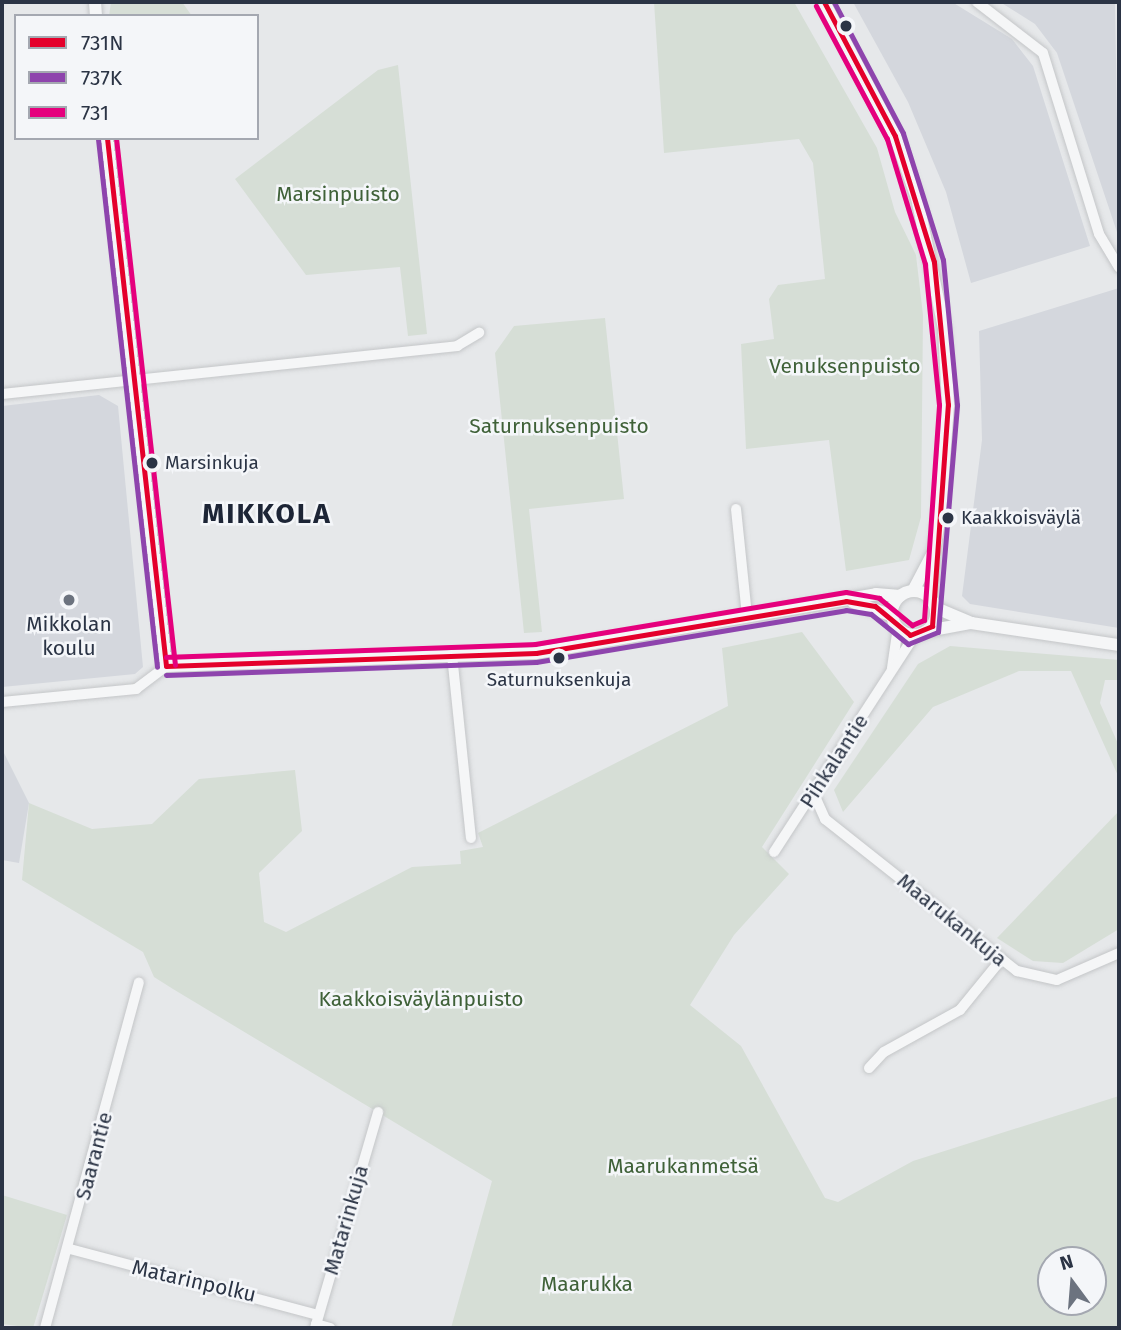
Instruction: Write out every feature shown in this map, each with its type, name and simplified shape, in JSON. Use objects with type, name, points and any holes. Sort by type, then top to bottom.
[{"type":"street","points":[[824,2],[895,136],[934,262],[948,405],[934,551],[933,603],[921,633]]},
{"type":"street","points":[[977,2],[1043,53],[1099,234],[1119,267]]},
{"type":"street","points":[[107,140],[166,666]]},
{"type":"street","points":[[2,394],[457,346],[479,333]]},
{"type":"street","points":[[736,509],[747,616]]},
{"type":"street","points":[[2,702],[136,688],[166,666],[536,653],[747,616],[900,596],[913,591],[934,551]]},
{"type":"street","points":[[913,591],[971,624]]},
{"type":"street","points":[[895,622],[900,596]]},
{"type":"street","points":[[846,601],[921,633],[971,624],[1119,645]]},
{"type":"street","name":"Pihkalantie","points":[[892,669],[895,622]]},
{"type":"street","name":"Pihkalantie","points":[[774,852],[892,669],[921,633]]},
{"type":"street","points":[[452,655],[471,838]]},
{"type":"street","name":"Maarukankuja","points":[[813,792],[825,819],[1000,961],[1027,976],[1057,980],[1119,953]]},
{"type":"street","points":[[869,1068],[884,1052],[960,1010],[1000,961]]},
{"type":"street","name":"Saarantie","points":[[45,1328],[70,1249],[139,983]]},
{"type":"street","name":"Matarinkuja","points":[[316,1322],[378,1112]]},
{"type":"street","name":"Matarinpolku","points":[[70,1249],[330,1328]]},
{"type":"shaded area","points":[[853,2],[952,2],[1012,39],[1033,66],[1090,246],[971,283],[946,192],[908,102]]},
{"type":"shaded area","points":[[1000,2],[1115,2],[1119,238],[1057,53],[1035,24]]},
{"type":"shaded area","points":[[1119,288],[1119,628],[970,604],[962,596],[982,440],[979,331]]},
{"type":"shaded area","points":[[99,395],[118,406],[143,667],[135,674],[2,687],[2,406]]},
{"type":"shaded area","points":[[2,749],[29,803],[19,863],[2,860]]},
{"type":"green space","points":[[111,2],[182,2],[191,14],[109,14]]},
{"type":"green space","name":"Venuksenpuisto","points":[[654,2],[794,2],[877,148],[895,212],[916,255],[923,315],[921,517],[909,560],[846,571],[829,440],[746,449],[741,344],[774,339],[769,299],[778,285],[825,279],[813,163],[799,139],[664,153]]},
{"type":"green space","name":"Marsinpuisto","points":[[398,65],[427,334],[408,336],[400,267],[306,275],[235,179],[378,70]]},
{"type":"green space","name":"Saturnuksenpuisto","points":[[605,318],[624,499],[529,509],[542,632],[524,633],[495,353],[514,326]]},
{"type":"green space","points":[[802,632],[854,702],[762,847],[789,874],[734,935],[690,1005],[741,1046],[825,1198],[838,1202],[913,1161],[1119,1096],[1119,1328],[451,1328],[492,1181],[154,977],[143,952],[22,880],[29,803],[92,829],[152,824],[199,779],[295,770],[302,831],[259,873],[264,922],[286,932],[412,867],[461,864],[460,851],[483,847],[478,833],[728,706],[722,648]]},
{"type":"green space","points":[[950,646],[1119,660],[1119,680],[1105,680],[1100,703],[1119,746],[1119,778],[1071,671],[1019,671],[933,707],[843,812],[834,790],[918,664]]},
{"type":"green space","points":[[1119,811],[1119,929],[1063,963],[1033,961],[997,938]]},
{"type":"green space","points":[[2,1195],[67,1215],[33,1328],[2,1324]]},
{"type":"transit line","name":"731N","points":[[166,666],[536,653],[846,601],[875,606],[910,635],[932,626],[948,405],[934,262],[895,136],[824,2]]},
{"type":"transit line","name":"737K","points":[[166,675],[536,662],[846,610],[871,614],[908,644],[938,632],[957,405],[943,260],[903,133],[834,2]]},
{"type":"transit line","name":"731","points":[[166,657],[535,644],[846,592],[879,598],[912,625],[924,620],[939,405],[925,264],[887,139],[816,6]]},
{"type":"transit line","name":"737K","points":[[98,140],[157,667]]},
{"type":"transit line","name":"731N","points":[[107,140],[166,666]]},
{"type":"transit line","name":"731","points":[[116,140],[175,665]]},
{"type":"place","name":"Marsinkuja","points":[[152,463]]},
{"type":"place","name":"Kaakkoisväylä","points":[[948,518]]},
{"type":"place","name":"Mikkolan koulu","points":[[69,600]]},
{"type":"place","name":"Saturnuksenkuja","points":[[559,658]]},
{"type":"district","name":"MIKKOLA","points":[[267,514]]},
{"type":"park label","name":"Kaakkoisväylänpuisto","points":[[421,999]]},
{"type":"park label","name":"Maarukanmetsä","points":[[683,1166]]},
{"type":"park label","name":"Maarukka","points":[[587,1284]]}]
